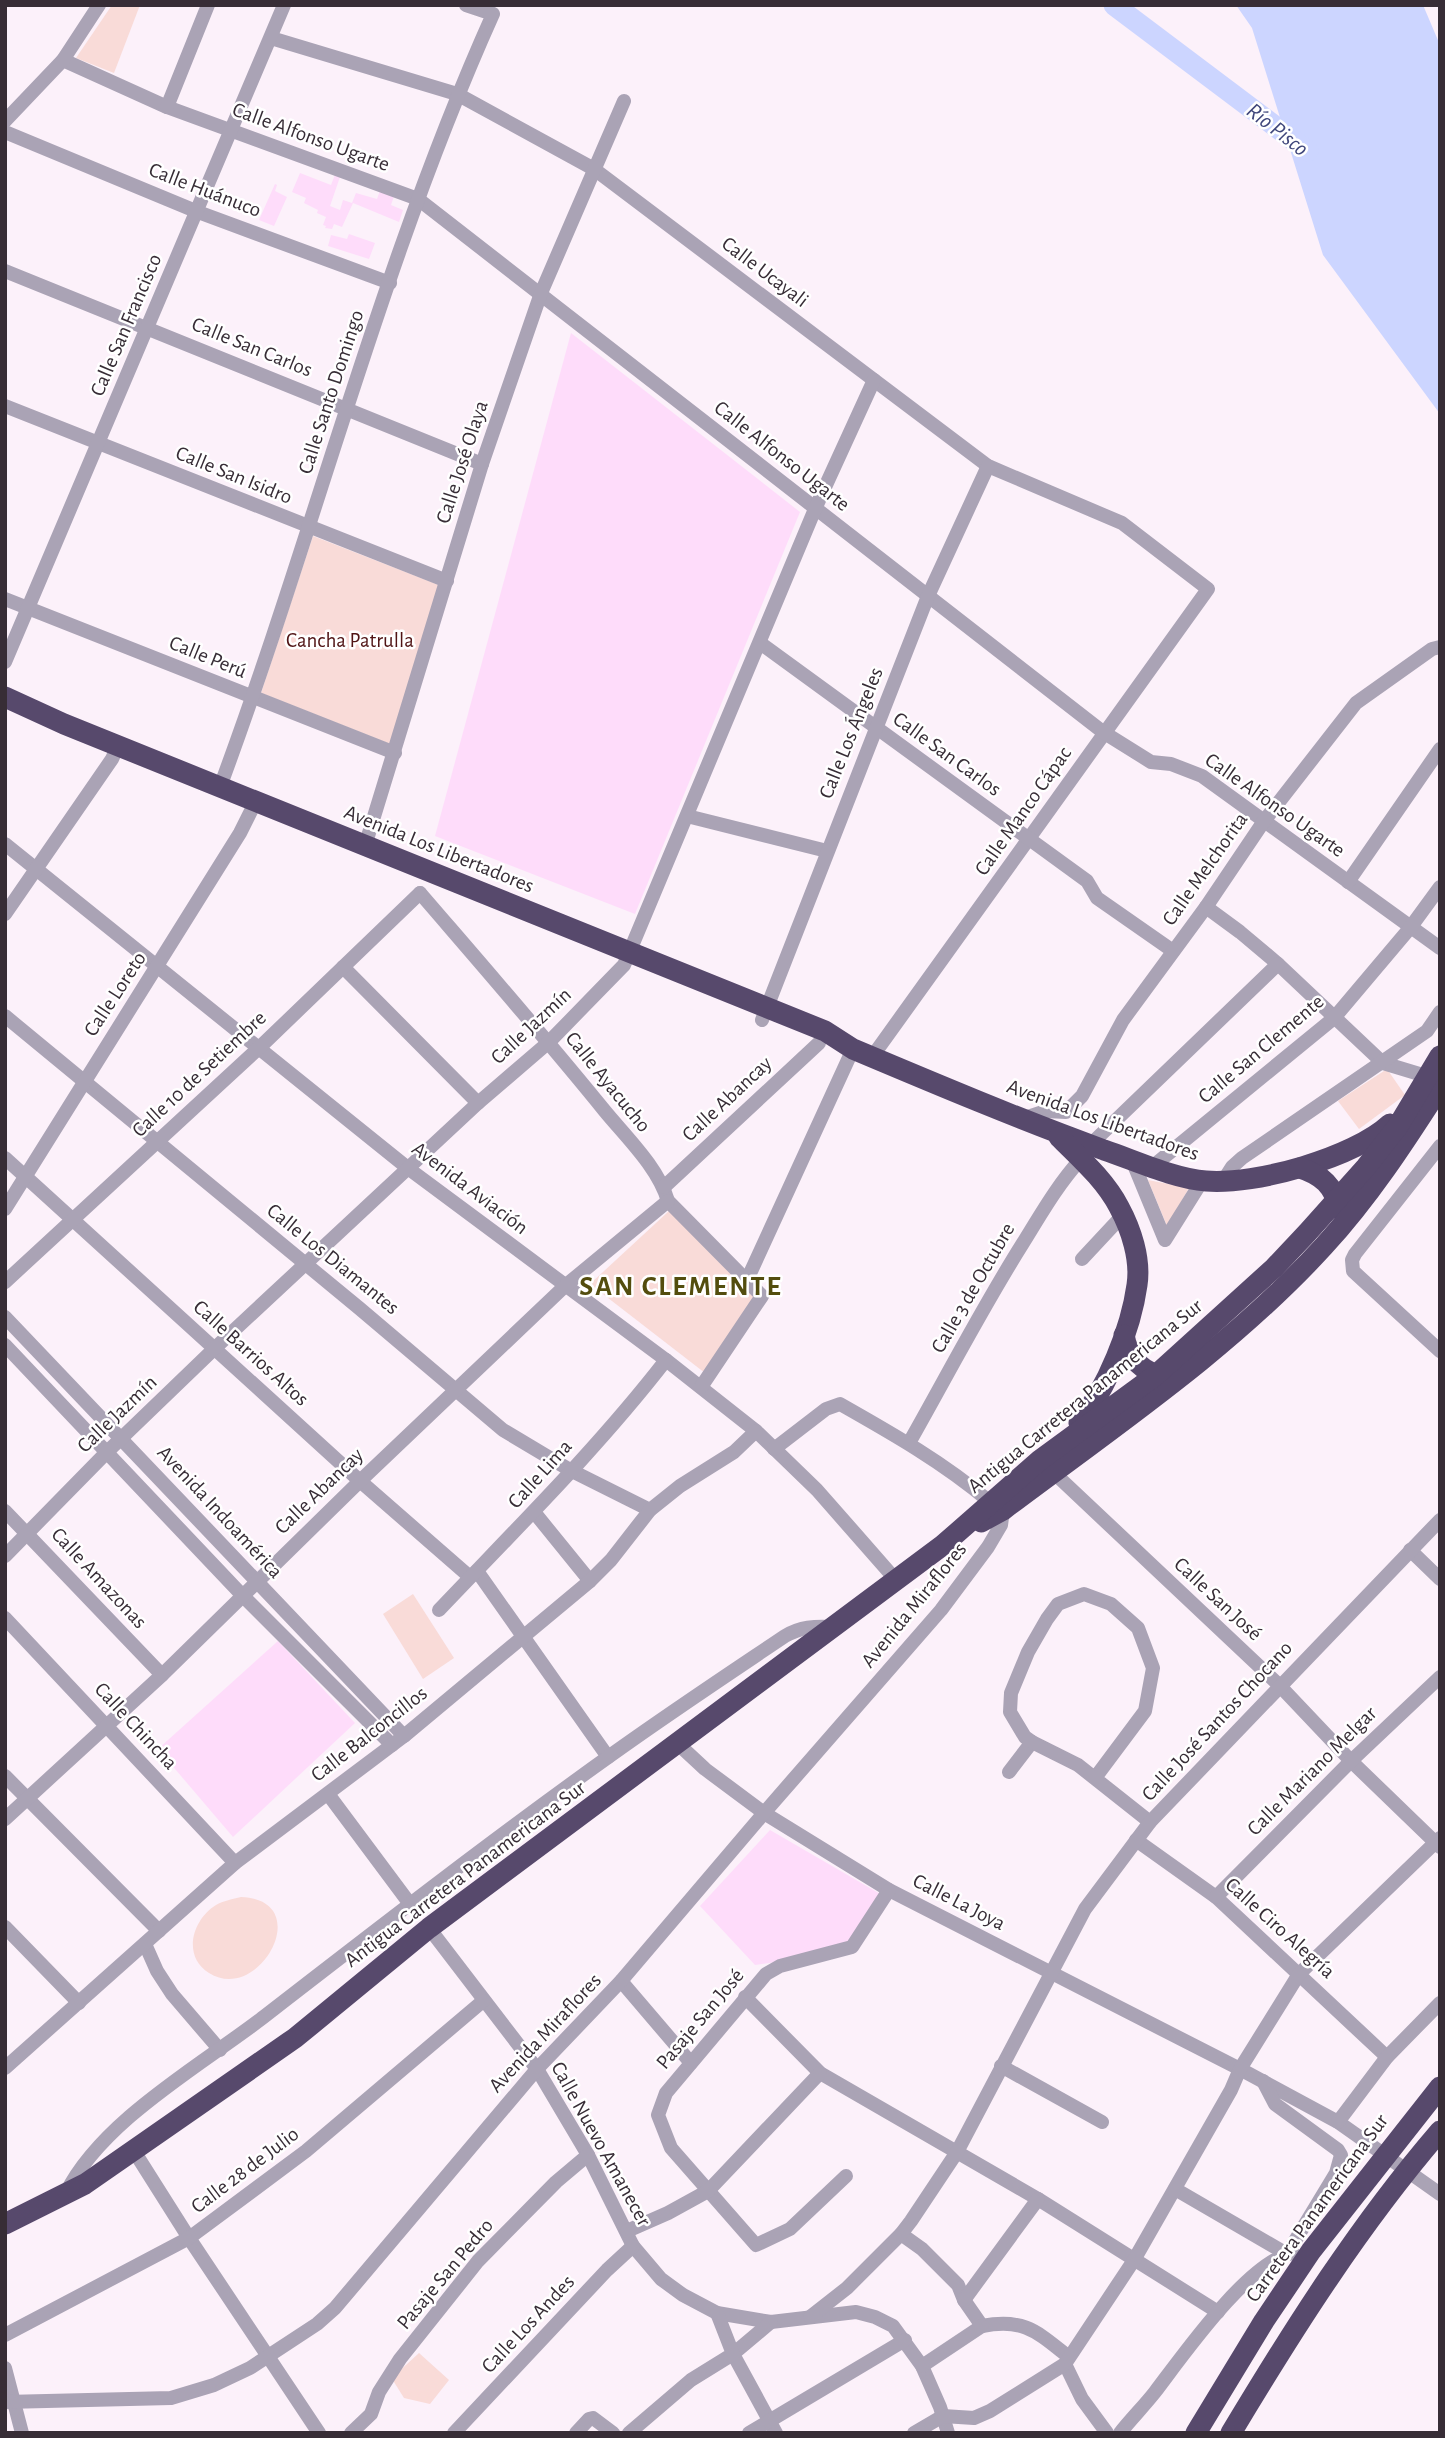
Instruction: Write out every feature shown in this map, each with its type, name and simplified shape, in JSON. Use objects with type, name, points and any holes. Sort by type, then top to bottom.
[{"type":"highway","name":"Avenida Los Libertadores","points":[[5,697],[115,752],[253,808],[423,883],[627,959],[764,1014],[819,1043],[862,1053]]},
{"type":"highway","name":"Avenida Los Libertadores","points":[[5,713],[220,787],[253,808],[365,846],[423,883]]},
{"type":"highway","name":"Avenida Los Libertadores","points":[[764,1014],[825,1031],[862,1053],[1055,1133],[1091,1151],[1213,1181],[1300,1168],[1367,1141],[1382,1132],[1411,1102]]},
{"type":"highway","name":"Antigua Carretera Panamericana Sur","points":[[6,2221],[85,2184],[295,2038],[429,1928],[895,1580],[997,1506],[1053,1472],[1178,1379],[1289,1282],[1343,1224],[1397,1155],[1433,1082],[1440,1056]]},
{"type":"highway","name":"Antigua Carretera Panamericana Sur","points":[[997,1506],[1064,1443],[1156,1375],[1275,1268],[1366,1167],[1398,1126],[1411,1102],[1433,1082]]},
{"type":"highway","points":[[1064,1443],[1092,1406],[1125,1335],[1138,1283],[1135,1244],[1091,1151]]},
{"type":"highway","points":[[1300,1168],[1323,1178],[1333,1189],[1343,1224]]},
{"type":"highway","points":[[1125,1335],[1126,1346],[1149,1373],[1178,1379]]},
{"type":"highway","name":"Carretera Panamericana Sur","points":[[1196,2433],[1264,2321],[1312,2250],[1440,2088]]},
{"type":"highway","points":[[1230,2433],[1289,2337],[1391,2191],[1437,2133]]},
{"type":"street","points":[[5,121],[63,60],[99,5]]},
{"type":"street","points":[[167,107],[208,5]]},
{"type":"street","name":"Calle San Francisco","points":[[5,662],[285,5]]},
{"type":"street","name":"Calle Santo Domingo","points":[[220,787],[253,698],[418,199],[457,94],[493,14],[466,5]]},
{"type":"street","name":"Calle Ucayali","points":[[271,37],[457,94],[594,169],[988,466],[1122,523],[1208,589]]},
{"type":"street","name":"Calle Alfonso Ugarte","points":[[63,60],[167,107],[418,199],[1104,732],[1152,762],[1171,764],[1202,776],[1440,948]]},
{"type":"street","name":"Calle José Olaya","points":[[365,846],[482,464],[541,293],[624,101]]},
{"type":"street","name":"Calle Huánuco","points":[[5,132],[198,212],[390,284]]},
{"type":"street","name":"Calle San Carlos","points":[[5,271],[482,464]]},
{"type":"street","name":"Calle Jazmín","points":[[5,1556],[121,1438],[215,1348],[478,1103],[549,1042],[627,959],[815,509],[874,380]]},
{"type":"street","name":"Calle San Isidro","points":[[5,407],[447,581]]},
{"type":"street","name":"Calle Los Ángeles","points":[[764,1014],[928,596],[988,466]]},
{"type":"street","name":"Calle Manco Cápac","points":[[862,1053],[1030,839],[1208,589]]},
{"type":"street","name":"Calle Perú","points":[[5,599],[395,753]]},
{"type":"street","name":"Calle San Carlos","points":[[760,643],[1087,881],[1097,898],[1172,951]]},
{"type":"street","name":"Calle Melchorita","points":[[1022,1119],[1046,1111],[1066,1112],[1082,1096],[1123,1020],[1206,907],[1264,821],[1356,703],[1440,646]]},
{"type":"street","points":[[1348,882],[1440,749]]},
{"type":"street","points":[[5,914],[115,752]]},
{"type":"street","name":"Calle Loreto","points":[[5,1209],[158,966],[253,808]]},
{"type":"street","points":[[687,816],[827,851]]},
{"type":"street","name":"Avenida Aviación","points":[[5,844],[409,1169],[702,1387],[756,1431],[817,1490],[895,1580]]},
{"type":"street","name":"Calle 10 de Setiembre","points":[[5,1282],[260,1047],[343,967],[423,883]]},
{"type":"street","name":"Calle Ayacucho","points":[[423,883],[666,1194],[762,1296],[702,1387]]},
{"type":"street","name":"Calle San Clemente","points":[[1142,1163],[1334,1018],[1410,928],[1440,887]]},
{"type":"street","points":[[1206,907],[1278,964],[1383,1063],[1433,1082]]},
{"type":"street","name":"Calle 3 de Octubre","points":[[909,1443],[965,1338],[1065,1177],[1278,964]]},
{"type":"street","points":[[343,967],[478,1103]]},
{"type":"street","points":[[1142,1163],[1165,1240],[1213,1181],[1242,1158],[1427,1031],[1440,1012]]},
{"type":"street","name":"Calle Los Diamantes","points":[[5,1016],[503,1430],[570,1470],[650,1510]]},
{"type":"street","name":"Calle Abancay","points":[[5,1819],[162,1675],[456,1389],[666,1194],[819,1043]]},
{"type":"street","points":[[747,1280],[862,1053]]},
{"type":"street","points":[[1440,1146],[1352,1260],[1353,1271],[1440,1351]]},
{"type":"street","name":"Calle Barrios Altos","points":[[5,1158],[360,1481],[474,1574],[523,1635],[608,1757]]},
{"type":"street","points":[[1082,1259],[1123,1214]]},
{"type":"street","name":"Avenida Indoamérica","points":[[5,1317],[256,1582],[398,1741]]},
{"type":"street","name":"Avenida Indoamérica","points":[[5,1345],[242,1595],[398,1741]]},
{"type":"street","name":"Calle Lima","points":[[439,1610],[627,1410],[666,1360]]},
{"type":"street","points":[[775,1449],[826,1409],[840,1405],[909,1443],[962,1478],[997,1506]]},
{"type":"street","name":"Calle Balconcillos","points":[[5,2068],[235,1863],[398,1741],[590,1581],[611,1560],[650,1510],[680,1486],[734,1451],[756,1431]]},
{"type":"street","name":"Calle San José","points":[[1053,1472],[1279,1685],[1351,1761],[1438,1843]]},
{"type":"street","name":"Avenida Miraflores","points":[[10,2402],[171,2398],[214,2385],[269,2357],[317,2324],[335,2308],[537,2069],[621,1981],[968,1576],[1001,1525],[997,1506]]},
{"type":"street","name":"Calle Amazonas","points":[[5,1510],[162,1675]]},
{"type":"street","points":[[534,1512],[590,1581]]},
{"type":"street","name":"Calle José Santos Chocano","points":[[810,2316],[847,2288],[901,2234],[957,2152],[1085,1909],[1150,1822],[1440,1520]]},
{"type":"street","points":[[1410,1550],[1440,1580]]},
{"type":"street","points":[[1095,1778],[1144,1711],[1153,1668],[1138,1628],[1111,1604],[1084,1594],[1058,1604],[1047,1619],[1028,1652],[1012,1693],[1010,1712],[1025,1737],[1068,1758],[1150,1822]]},
{"type":"street","name":"Calle Chincha","points":[[5,1618],[235,1863]]},
{"type":"street","points":[[65,2194],[75,2175],[132,2113],[220,2050],[608,1757],[795,1630],[812,1626],[832,1628]]},
{"type":"street","name":"Calle Mariano Melgar","points":[[1216,1897],[1351,1761],[1440,1677]]},
{"type":"street","points":[[1009,1772],[1032,1742]]},
{"type":"street","name":"Calle La Joya","points":[[677,1743],[705,1769],[764,1813],[889,1890],[1240,2068],[1338,2122],[1440,2194]]},
{"type":"street","points":[[5,1776],[159,1931]]},
{"type":"street","points":[[328,1794],[410,1904]]},
{"type":"street","name":"Calle Ciro Alegría","points":[[1136,1840],[1216,1897],[1387,2057]]},
{"type":"street","points":[[914,2433],[943,2416],[974,2418],[1011,2398],[1067,2360],[1134,2260],[1231,2090],[1240,2068],[1299,1973],[1438,1843]]},
{"type":"street","name":"Pasaje San José","points":[[708,2191],[671,2148],[658,2115],[666,2093],[766,1974],[780,1966],[852,1947],[889,1890]]},
{"type":"street","points":[[5,1927],[79,2003]]},
{"type":"street","name":"Calle Nuevo Amanecer","points":[[429,1928],[537,2069],[588,2155],[633,2246],[661,2279],[683,2295],[717,2313],[771,2322]]},
{"type":"street","points":[[145,1944],[172,1994],[220,2050]]},
{"type":"street","points":[[621,1981],[691,2063]]},
{"type":"street","points":[[745,1997],[820,2073],[1038,2199],[1218,2312]]},
{"type":"street","name":"Calle 28 de Julio","points":[[5,2335],[190,2238],[306,2151],[483,2001]]},
{"type":"street","points":[[1338,2122],[1387,2057],[1440,2003]]},
{"type":"street","points":[[1001,2066],[1102,2122]]},
{"type":"street","points":[[626,2231],[668,2213],[708,2191],[820,2073]]},
{"type":"street","points":[[1262,2081],[1275,2104],[1338,2150],[1341,2155],[1336,2173],[1287,2253]]},
{"type":"street","points":[[134,2151],[320,2433]]},
{"type":"street","name":"Pasaje San Pedro","points":[[351,2433],[370,2414],[379,2392],[400,2359],[478,2261],[556,2182],[588,2155]]},
{"type":"street","points":[[708,2191],[755,2245],[790,2229],[846,2176]]},
{"type":"street","points":[[1175,2189],[1287,2253]]},
{"type":"street","points":[[964,2300],[1038,2199]]},
{"type":"street","points":[[901,2234],[945,2270],[958,2285],[964,2300],[982,2326]]},
{"type":"street","name":"Calle Los Andes","points":[[454,2433],[607,2270],[633,2246]]},
{"type":"street","points":[[1120,2433],[1154,2393],[1199,2332],[1257,2272],[1287,2253],[1312,2250]]},
{"type":"street","points":[[629,2433],[691,2380],[733,2354],[771,2322],[856,2312],[893,2326],[905,2340],[922,2366],[948,2433]]},
{"type":"street","points":[[717,2313],[733,2354],[772,2426]]},
{"type":"street","points":[[922,2366],[982,2326],[1018,2323],[1034,2330],[1067,2360],[1082,2399],[1107,2433]]},
{"type":"street","points":[[749,2433],[772,2426],[905,2340]]},
{"type":"street","points":[[5,2368],[10,2402],[22,2433]]},
{"type":"street","points":[[576,2433],[593,2418],[613,2433]]},
{"type":"shaded area","points":[[336,172],[341,174],[330,206],[340,210],[343,200],[352,203],[356,193],[377,199],[381,188],[395,193],[391,205],[403,210],[399,222],[353,203],[342,227],[334,224],[332,229],[325,228],[323,225],[326,217],[304,203],[306,198],[292,192],[300,173],[331,185]]},
{"type":"shaded area","points":[[275,184],[275,191],[287,197],[274,226],[259,220]]},
{"type":"shaded area","points":[[349,234],[375,243],[369,259],[328,246],[331,235],[347,239]]},
{"type":"shaded area","points":[[571,333],[800,512],[635,914],[435,836]]},
{"type":"shaded area","points":[[278,1641],[355,1723],[233,1837],[158,1749]]},
{"type":"shaded area","points":[[770,1830],[882,1895],[848,1952],[755,1965],[700,1906]]},
{"type":"green space","points":[[112,5],[140,5],[114,73],[76,58]]},
{"type":"green space","name":"Cancha Patrulla","points":[[313,536],[439,585],[390,744],[261,693]]},
{"type":"green space","points":[[1387,1069],[1405,1095],[1359,1129],[1338,1101]]},
{"type":"green space","points":[[1148,1180],[1189,1188],[1167,1226]]},
{"type":"green space","points":[[669,1211],[754,1297],[705,1373],[590,1284]]},
{"type":"green space","points":[[413,1594],[454,1658],[423,1679],[383,1614]]},
{"type":"green space","points":[[241,1897],[263,1902],[275,1915],[277,1931],[272,1948],[261,1964],[246,1975],[228,1979],[209,1973],[201,1966],[195,1957],[193,1938],[208,1912],[219,1904]]},
{"type":"green space","points":[[419,2353],[449,2380],[430,2404],[404,2398],[394,2382],[394,2376]]},
{"type":"water","points":[[1236,5],[1423,5],[1440,45],[1440,414],[1323,255],[1252,28]]},
{"type":"waterway","name":"Río Pisco","points":[[1114,5],[1308,151]]},
{"type":"district","name":"SAN CLEMENTE","points":[[681,1287]]}]
